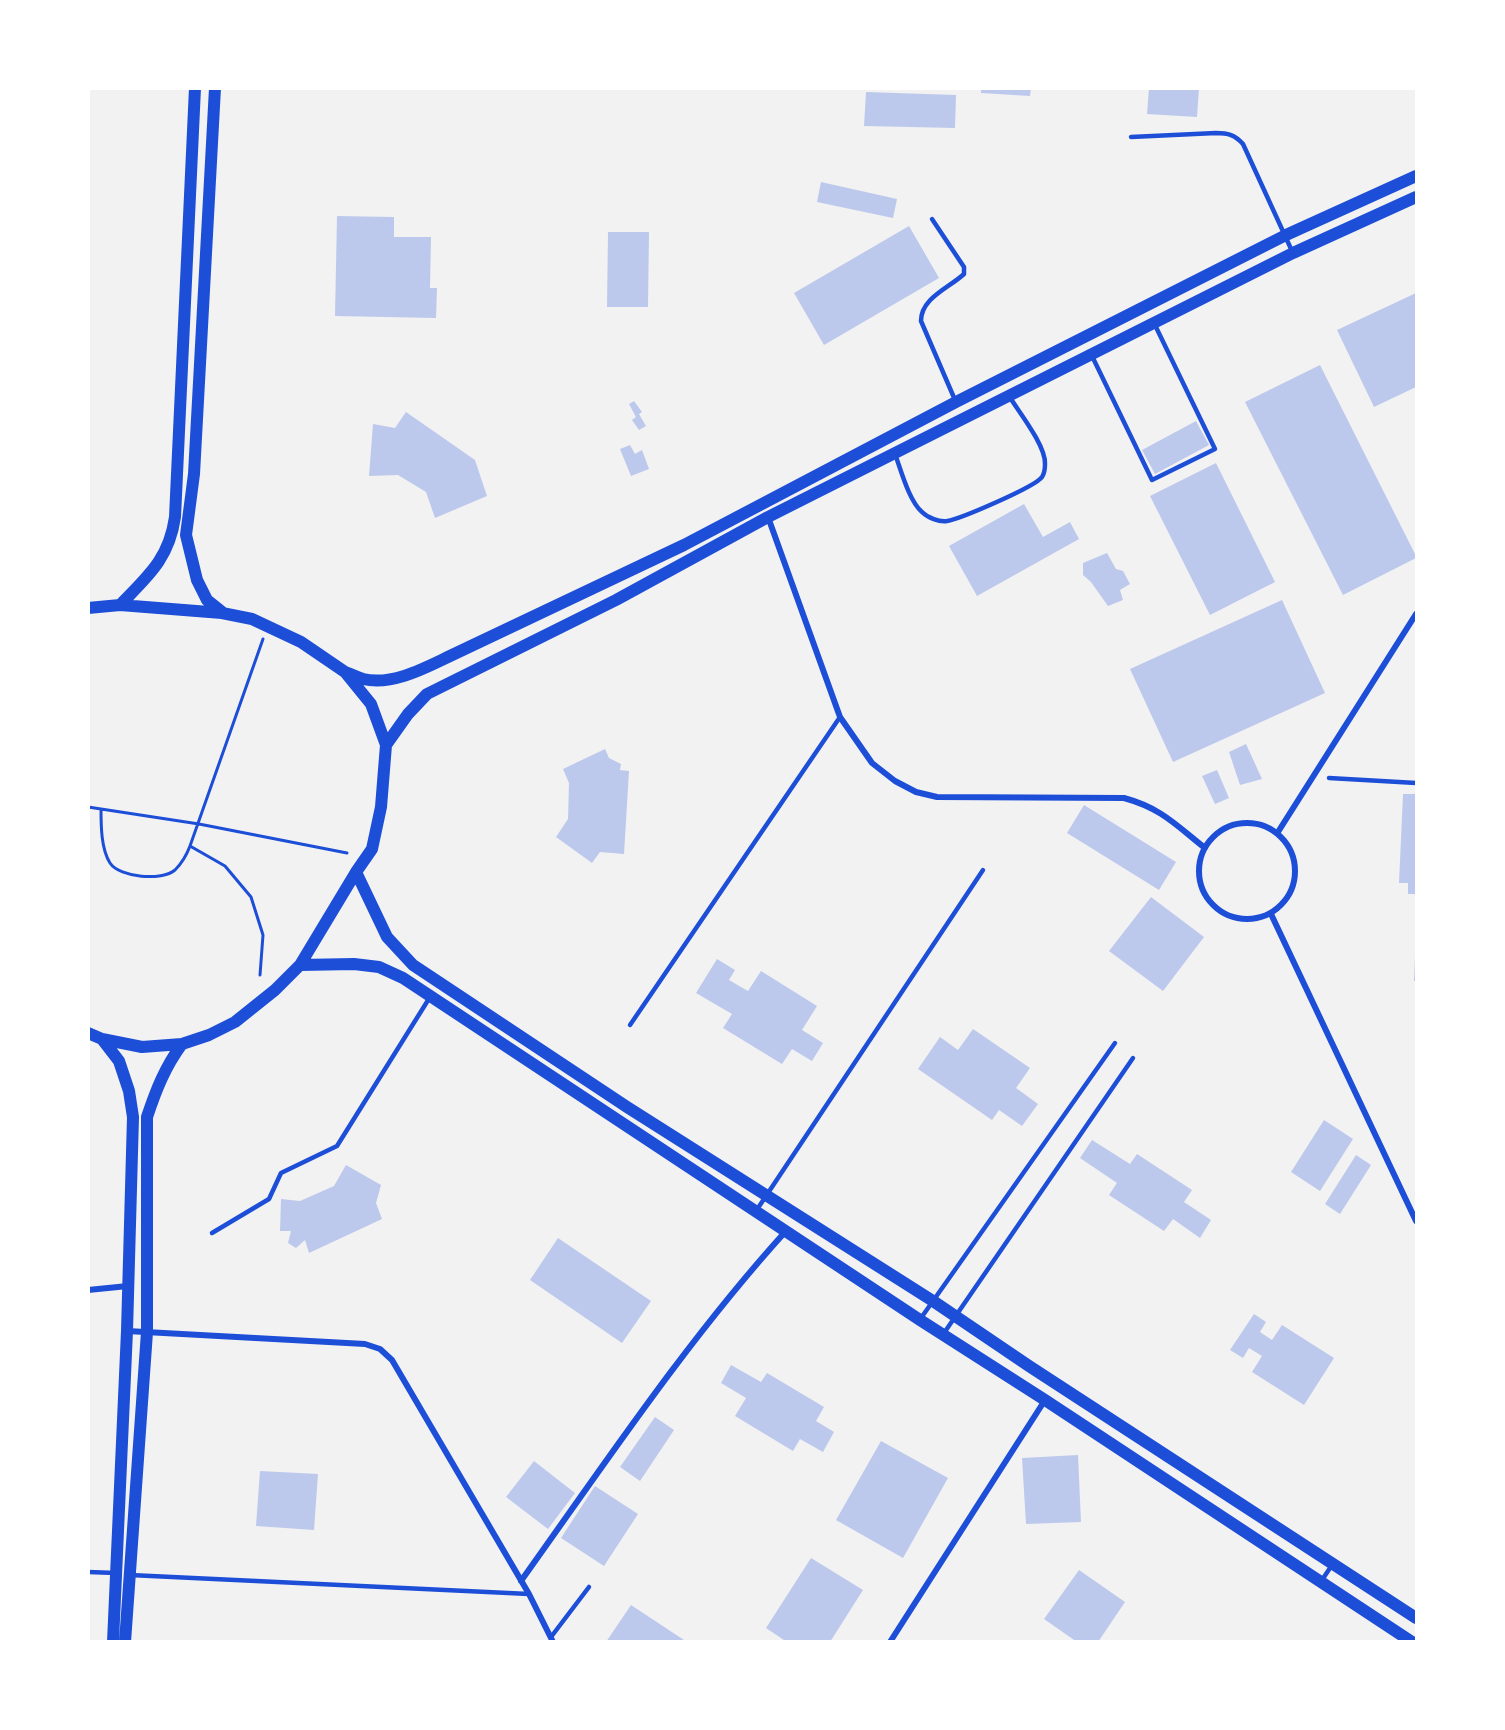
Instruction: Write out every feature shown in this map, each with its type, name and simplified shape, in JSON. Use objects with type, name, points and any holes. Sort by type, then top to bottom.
[{"type":"main road","points":[[120,605],[157,567],[173,534],[176,517],[195,88]]},
{"type":"main road","points":[[215,88],[194,474],[186,535],[196,580],[207,600],[222,613]]},
{"type":"main road","points":[[88,608],[120,605],[222,613],[252,619],[301,642],[345,672],[364,680],[387,680],[417,671],[684,545],[956,402],[1286,235],[1416,177]]},
{"type":"main road","points":[[386,745],[408,714],[427,694],[616,600],[768,517],[895,453],[1293,254],[1416,197]]},
{"type":"main road","points":[[88,1033],[102,1039],[141,1047],[182,1044],[209,1035],[235,1022],[275,990],[300,965],[372,849],[381,807],[386,745],[371,704],[345,672]]},
{"type":"main road","points":[[356,872],[387,937],[413,965],[627,1107],[933,1301],[1416,1618]]},
{"type":"main road","points":[[300,965],[354,964],[379,967],[403,978],[920,1320],[1046,1400],[1412,1641]]},
{"type":"main road","points":[[102,1039],[119,1061],[129,1091],[132,1117],[124,1574],[126,1641]]},
{"type":"main road","points":[[113,1641],[124,1574],[147,1332],[147,1117],[167,1064],[182,1044]]},
{"type":"street","points":[[768,517],[840,717],[872,763],[895,781],[916,792],[937,797],[1124,798],[1146,804],[1163,813],[1204,848]]},
{"type":"street","points":[[1278,832],[1416,614]]},
{"type":"street","points":[[1241,823],[1260,824],[1278,832],[1290,847],[1296,865],[1294,884],[1286,901],[1271,914],[1253,920],[1234,918],[1217,910],[1204,895],[1198,877],[1200,858],[1204,848],[1208,841],[1223,828],[1241,823]]},
{"type":"street","points":[[1271,914],[1416,1221]]},
{"type":"street","points":[[521,1581],[699,1333],[786,1231]]},
{"type":"street","points":[[88,1290],[129,1286]]},
{"type":"street","points":[[127,1331],[365,1344],[380,1349],[392,1360],[529,1594],[552,1639]]},
{"type":"street","points":[[890,1641],[1046,1400]]},
{"type":"lane","points":[[1131,137],[1216,133],[1236,136],[1243,144],[1293,254]]},
{"type":"lane","points":[[932,219],[964,267],[964,274],[932,299],[921,313],[921,321],[956,402]]},
{"type":"lane","points":[[1092,355],[1152,480],[1215,449],[1154,323]]},
{"type":"lane","points":[[895,453],[913,499],[921,512],[933,519],[946,521],[1030,487],[1042,477],[1046,466],[1045,454],[1009,396]]},
{"type":"lane","points":[[630,1025],[840,717]]},
{"type":"lane","points":[[1329,778],[1416,783]]},
{"type":"lane","points":[[756,1211],[983,870]]},
{"type":"lane","points":[[212,1233],[269,1199],[281,1173],[337,1146],[430,997]]},
{"type":"lane","points":[[920,1320],[1115,1043]]},
{"type":"lane","points":[[943,1334],[1133,1058]]},
{"type":"lane","points":[[1320,1582],[1334,1563]]},
{"type":"lane","points":[[88,1572],[529,1594]]},
{"type":"lane","points":[[552,1639],[590,1587]]},
{"type":"path","points":[[101,808],[102,835],[107,854],[110,863],[120,872],[155,877],[174,871],[190,846],[199,824],[268,627]]},
{"type":"path","points":[[88,807],[199,824],[347,853]]},
{"type":"path","points":[[190,846],[225,866],[251,897],[263,935],[260,975]]},
{"type":"building","points":[[981,88],[1031,88],[1030,96],[981,93]]},
{"type":"building","points":[[1149,88],[1199,88],[1197,117],[1147,114]]},
{"type":"building","points":[[866,92],[956,95],[955,128],[864,126]]},
{"type":"building","points":[[821,182],[897,199],[893,218],[817,202]]},
{"type":"building","points":[[337,216],[394,217],[394,237],[431,237],[430,288],[437,288],[436,318],[335,316]]},
{"type":"building","points":[[909,226],[939,278],[824,345],[794,293]]},
{"type":"building","points":[[608,232],[649,232],[648,307],[607,307]]},
{"type":"building","points":[[1416,293],[1416,387],[1374,407],[1337,330]]},
{"type":"building","points":[[1320,365],[1416,556],[1343,595],[1245,402]]},
{"type":"building","points":[[634,401],[642,412],[639,414],[646,426],[639,430],[632,420],[636,417],[629,404]]},
{"type":"building","points":[[406,412],[475,460],[487,496],[435,518],[426,492],[398,475],[369,476],[373,424],[395,428]]},
{"type":"building","points":[[1196,421],[1209,445],[1155,474],[1142,450]]},
{"type":"building","points":[[630,445],[635,454],[642,450],[649,469],[631,476],[620,449]]},
{"type":"building","points":[[1216,463],[1275,582],[1210,615],[1150,496]]},
{"type":"building","points":[[1024,504],[1043,537],[1070,522],[1079,539],[977,596],[949,546]]},
{"type":"building","points":[[1107,553],[1116,569],[1123,571],[1130,584],[1120,590],[1123,600],[1108,606],[1091,582],[1083,575],[1083,563]]},
{"type":"building","points":[[1282,600],[1325,693],[1173,762],[1130,669]]},
{"type":"building","points":[[1246,744],[1262,779],[1240,785],[1229,752]]},
{"type":"building","points":[[605,749],[609,758],[621,764],[620,770],[629,771],[624,854],[600,852],[592,863],[556,837],[568,819],[569,783],[563,769]]},
{"type":"building","points":[[1217,770],[1229,798],[1215,804],[1202,776]]},
{"type":"building","points":[[1403,794],[1416,794],[1416,894],[1408,894],[1408,883],[1399,883]]},
{"type":"building","points":[[1084,805],[1176,862],[1159,890],[1067,833]]},
{"type":"building","points":[[1151,897],[1204,937],[1163,991],[1109,951]]},
{"type":"building","points":[[1415,958],[1416,981],[1414,981]]},
{"type":"building","points":[[717,959],[735,970],[729,980],[748,991],[761,971],[817,1006],[802,1030],[823,1043],[812,1061],[792,1049],[782,1064],[723,1028],[732,1014],[696,993]]},
{"type":"building","points":[[973,1029],[1030,1068],[1016,1088],[1038,1104],[1022,1126],[999,1110],[992,1120],[918,1069],[940,1037],[958,1050]]},
{"type":"building","points":[[1324,1120],[1353,1139],[1320,1191],[1291,1172]]},
{"type":"building","points":[[1092,1140],[1130,1164],[1137,1154],[1192,1190],[1184,1202],[1211,1220],[1200,1238],[1173,1219],[1164,1231],[1109,1195],[1117,1183],[1080,1158]]},
{"type":"building","points":[[1356,1155],[1371,1165],[1340,1214],[1325,1204]]},
{"type":"building","points":[[346,1165],[381,1185],[376,1203],[382,1219],[309,1253],[305,1240],[296,1248],[288,1243],[291,1231],[280,1231],[281,1199],[300,1201],[334,1186]]},
{"type":"building","points":[[558,1238],[651,1301],[622,1343],[530,1280]]},
{"type":"building","points":[[1254,1314],[1266,1322],[1260,1332],[1272,1340],[1282,1325],[1334,1358],[1304,1405],[1252,1372],[1262,1356],[1249,1348],[1243,1358],[1230,1350]]},
{"type":"building","points":[[731,1365],[761,1382],[767,1373],[824,1407],[816,1421],[834,1432],[823,1452],[800,1439],[793,1451],[735,1416],[746,1398],[721,1383]]},
{"type":"building","points":[[655,1417],[674,1430],[640,1481],[620,1467]]},
{"type":"building","points":[[881,1441],[948,1478],[903,1558],[836,1520]]},
{"type":"building","points":[[1078,1455],[1081,1522],[1026,1524],[1022,1458]]},
{"type":"building","points":[[534,1461],[575,1493],[548,1529],[506,1497]]},
{"type":"building","points":[[260,1471],[318,1474],[314,1530],[256,1526]]},
{"type":"building","points":[[595,1486],[638,1514],[604,1566],[561,1538]]},
{"type":"building","points":[[811,1558],[863,1590],[830,1642],[787,1642],[766,1628]]},
{"type":"building","points":[[1079,1570],[1125,1602],[1098,1642],[1077,1642],[1044,1619]]},
{"type":"building","points":[[631,1605],[687,1642],[606,1642]]}]
